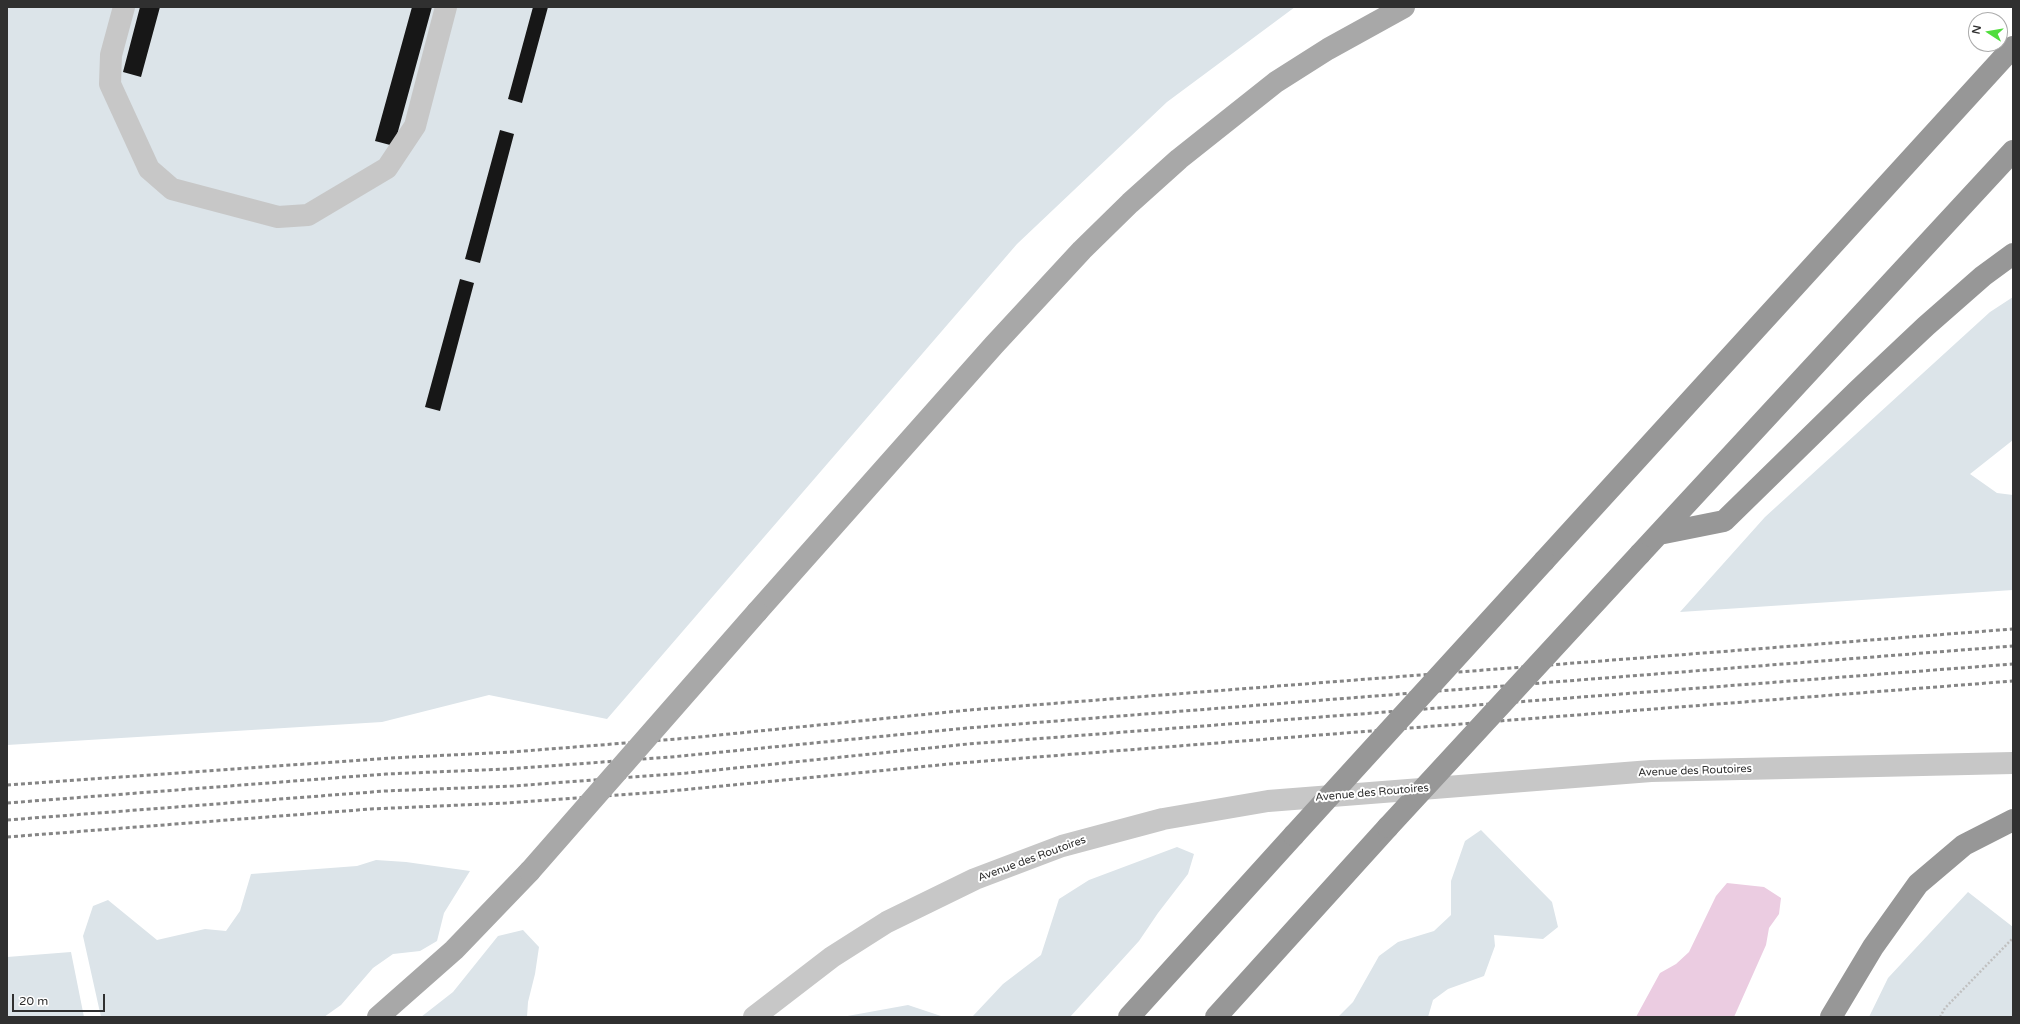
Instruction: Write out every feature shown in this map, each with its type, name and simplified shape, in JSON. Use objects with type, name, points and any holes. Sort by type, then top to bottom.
[{"type":"highway","points":[[1128,1017],[2013,47]]},
{"type":"highway","points":[[1216,1017],[1388,827],[2013,151]]},
{"type":"highway","points":[[1659,534],[1724,521],[1926,326],[1983,276],[2013,254]]},
{"type":"highway","points":[[1831,1017],[1873,947],[1918,884],[1964,845],[2013,820]]},
{"type":"main road","points":[[378,1017],[454,950],[530,871],[994,345],[1082,250],[1130,203],[1179,159],[1276,82],[1334,45],[1404,7]]},
{"type":"street","points":[[124,7],[111,55],[110,84],[149,169],[172,189],[278,217],[308,215],[387,168],[415,126],[446,7]]},
{"type":"street","name":"Avenue des Routoires","points":[[754,1017],[832,957],[887,922],[975,879],[1062,846],[1163,819],[1268,801],[1651,772],[2013,763]]},
{"type":"street","name":"Avenue des Routoires","points":[[762,1017],[776,1000]]},
{"type":"path","points":[[1940,1017],[1945,1008],[2013,938]]},
{"type":"shaded area","points":[[7,7],[1295,7],[1167,102],[1017,244],[607,719],[489,695],[382,722],[7,745]]},
{"type":"shaded area","points":[[2013,297],[2013,440],[1970,474],[1997,493],[2013,495],[2013,590],[1680,612],[1765,517],[1990,312]]},
{"type":"shaded area","points":[[1481,830],[1552,902],[1558,927],[1543,939],[1494,935],[1495,946],[1484,976],[1448,989],[1433,1000],[1428,1017],[1338,1017],[1353,1002],[1379,956],[1398,942],[1434,931],[1451,915],[1451,881],[1465,841]]},
{"type":"shaded area","points":[[1177,847],[1194,854],[1188,874],[1139,941],[1070,1017],[972,1017],[1003,984],[1041,955],[1059,899],[1089,880]]},
{"type":"shaded area","points":[[376,860],[406,862],[470,871],[444,913],[437,941],[420,951],[393,954],[373,968],[341,1005],[324,1017],[101,1017],[83,936],[93,906],[108,900],[157,940],[205,929],[226,931],[240,911],[251,874],[357,866]]},
{"type":"shaded area","points":[[1727,883],[1764,887],[1781,898],[1779,914],[1769,928],[1766,945],[1734,1017],[1636,1017],[1660,973],[1676,964],[1689,952],[1716,896]]},
{"type":"shaded area","points":[[1968,892],[2013,927],[2013,1017],[1869,1017],[1888,978]]},
{"type":"shaded area","points":[[523,930],[539,947],[535,974],[528,1002],[527,1017],[421,1017],[453,992],[498,936]]},
{"type":"shaded area","points":[[71,952],[84,1017],[7,1017],[7,957]]},
{"type":"shaded area","points":[[908,1005],[944,1017],[842,1017]]},
{"type":"building","points":[[140,7],[160,7],[141,77],[123,72]]},
{"type":"building","points":[[412,7],[432,7],[394,146],[375,141]]},
{"type":"building","points":[[533,7],[548,7],[522,103],[508,99]]},
{"type":"building","points":[[500,130],[514,134],[480,263],[465,259]]},
{"type":"building","points":[[460,279],[474,283],[440,411],[425,407]]},
{"type":"railway","points":[[7,785],[391,758],[511,752],[689,738],[969,710],[2013,629]]},
{"type":"railway","points":[[7,803],[386,774],[507,769],[671,757],[967,728],[2013,646]]},
{"type":"railway","points":[[7,820],[385,791],[513,786],[687,773],[968,744],[2013,664]]},
{"type":"railway","points":[[7,837],[371,809],[506,803],[660,792],[960,763],[2013,681]]}]
